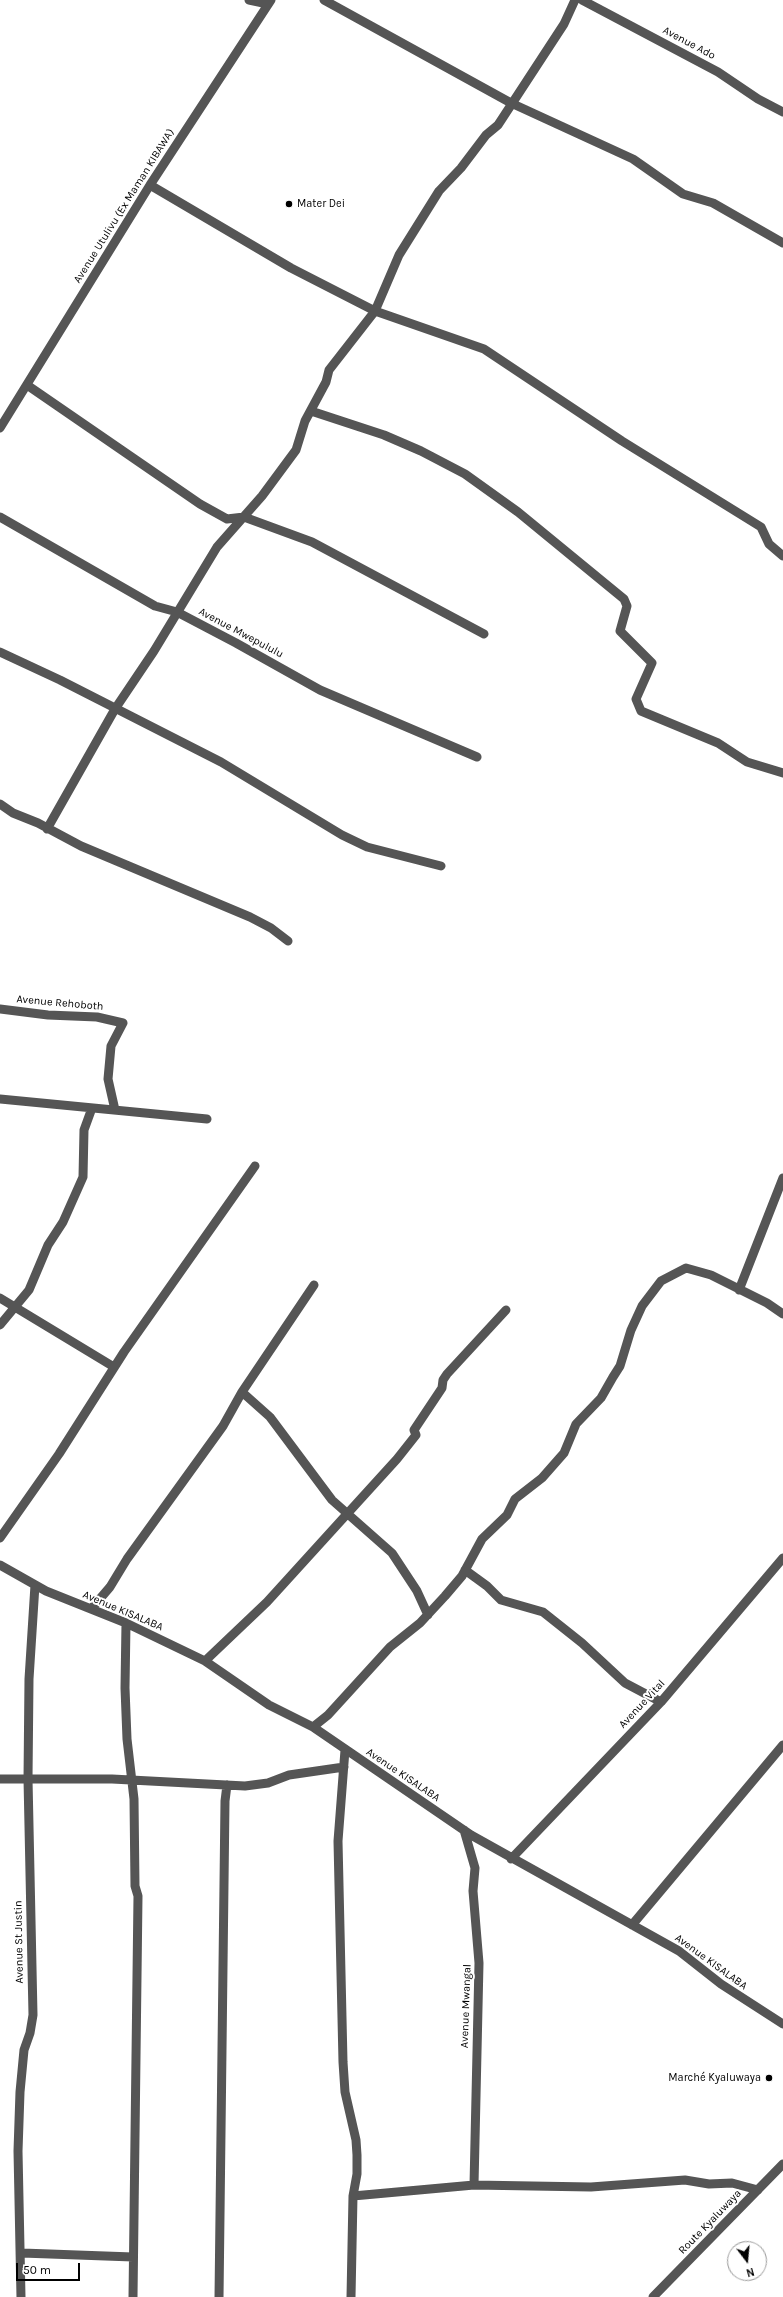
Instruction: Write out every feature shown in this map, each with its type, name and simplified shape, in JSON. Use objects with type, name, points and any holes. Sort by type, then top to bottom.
[{"type":"street","points":[[249,0],[270,2]]},
{"type":"street","points":[[324,0],[511,103],[633,159],[683,194],[713,204],[783,243]]},
{"type":"street","points":[[47,829],[115,709],[217,547],[277,478],[296,450],[305,421],[326,382],[329,370],[375,310],[399,255],[439,191],[461,168],[486,135],[498,125],[564,24],[575,0]]},
{"type":"street","name":"Avenue Ado","points":[[582,0],[718,72],[758,99],[783,112]]},
{"type":"street","name":"Avenue Utulivu (Ex Maman KIBAWA)","points":[[0,428],[150,185],[270,2]]},
{"type":"street","points":[[150,185],[291,268],[375,310],[484,349],[622,441],[761,527],[769,544],[783,556]]},
{"type":"street","points":[[27,385],[200,504],[227,518],[244,517],[312,542],[484,634]]},
{"type":"street","points":[[311,411],[384,435],[421,451],[465,474],[518,512],[624,599],[627,606],[620,631],[652,663],[636,699],[641,711],[718,743],[747,762],[783,773]]},
{"type":"street","name":"Avenue Mwepululu","points":[[0,517],[155,606],[177,612],[320,690],[477,757]]},
{"type":"street","points":[[0,652],[60,680],[220,762],[342,835],[367,847],[441,866]]},
{"type":"street","points":[[0,804],[81,846],[250,917],[271,928],[288,941]]},
{"type":"street","name":"Avenue Rehoboth","points":[[0,1009],[48,1016],[97,1017],[122,1023],[111,1046],[108,1079],[115,1110]]},
{"type":"street","points":[[0,1099],[207,1119]]},
{"type":"street","points":[[0,1325],[6,1320],[14,1305],[29,1290],[48,1245],[63,1222],[83,1177],[84,1130],[92,1108]]},
{"type":"street","points":[[0,1538],[59,1454],[114,1367],[255,1166]]},
{"type":"street","points":[[739,1290],[783,1178]]},
{"type":"street","points":[[312,1727],[328,1715],[390,1647],[428,1615],[465,1570],[482,1539],[507,1515],[515,1499],[542,1478],[558,1461],[564,1453],[576,1424],[601,1398],[620,1366],[631,1330],[642,1306],[652,1291],[668,1276],[686,1268],[711,1275],[783,1314]]},
{"type":"street","points":[[92,1608],[110,1587],[127,1559],[223,1426],[242,1392],[314,1284]]},
{"type":"street","points":[[0,1298],[14,1305],[44,1326],[114,1367]]},
{"type":"street","points":[[205,1662],[267,1602],[348,1514],[416,1435],[414,1430],[442,1388],[443,1380],[447,1374],[506,1310]]},
{"type":"street","points":[[242,1392],[270,1417],[323,1489],[348,1514],[392,1553],[417,1591],[428,1615]]},
{"type":"street","name":"Avenue Vital","points":[[511,1859],[662,1702],[783,1558]]},
{"type":"street","name":"Avenue KISALABA","points":[[0,1565],[35,1585],[126,1623],[205,1662],[269,1705],[312,1727],[464,1830],[511,1859],[679,1951],[721,1984],[783,2024]]},
{"type":"street","points":[[465,1570],[487,1586],[501,1600],[543,1612],[582,1643],[625,1683],[662,1702]]},
{"type":"street","name":"Avenue St Justin","points":[[21,2297],[22,2253],[18,2151],[20,2092],[24,2050],[30,2033],[33,2016],[28,1779],[30,1679],[35,1585]]},
{"type":"street","points":[[126,1623],[125,1688],[128,1755],[132,1780],[135,1886],[138,1896],[133,2297]]},
{"type":"street","points":[[632,1925],[783,1745]]},
{"type":"street","points":[[345,1750],[338,1841],[340,1994],[345,2092],[356,2140],[357,2174],[353,2196],[351,2297]]},
{"type":"street","points":[[0,1779],[132,1780],[227,1785],[268,1784],[289,1775],[344,1767]]},
{"type":"street","points":[[219,2297],[225,1801],[227,1785]]},
{"type":"street","name":"Avenue Mwangal","points":[[464,1830],[475,1868],[473,1891],[476,1909],[479,1963],[474,2185]]},
{"type":"street","name":"Route Kyaluwaya","points":[[653,2297],[783,2164]]},
{"type":"street","points":[[353,2196],[474,2185],[591,2187],[685,2180],[709,2184],[732,2183],[758,2190]]},
{"type":"street","points":[[22,2253],[133,2256]]},
{"type":"place","name":"Mater Dei","points":[[289,204]]},
{"type":"place","name":"Marché Kyaluwaya","points":[[769,2078]]}]
